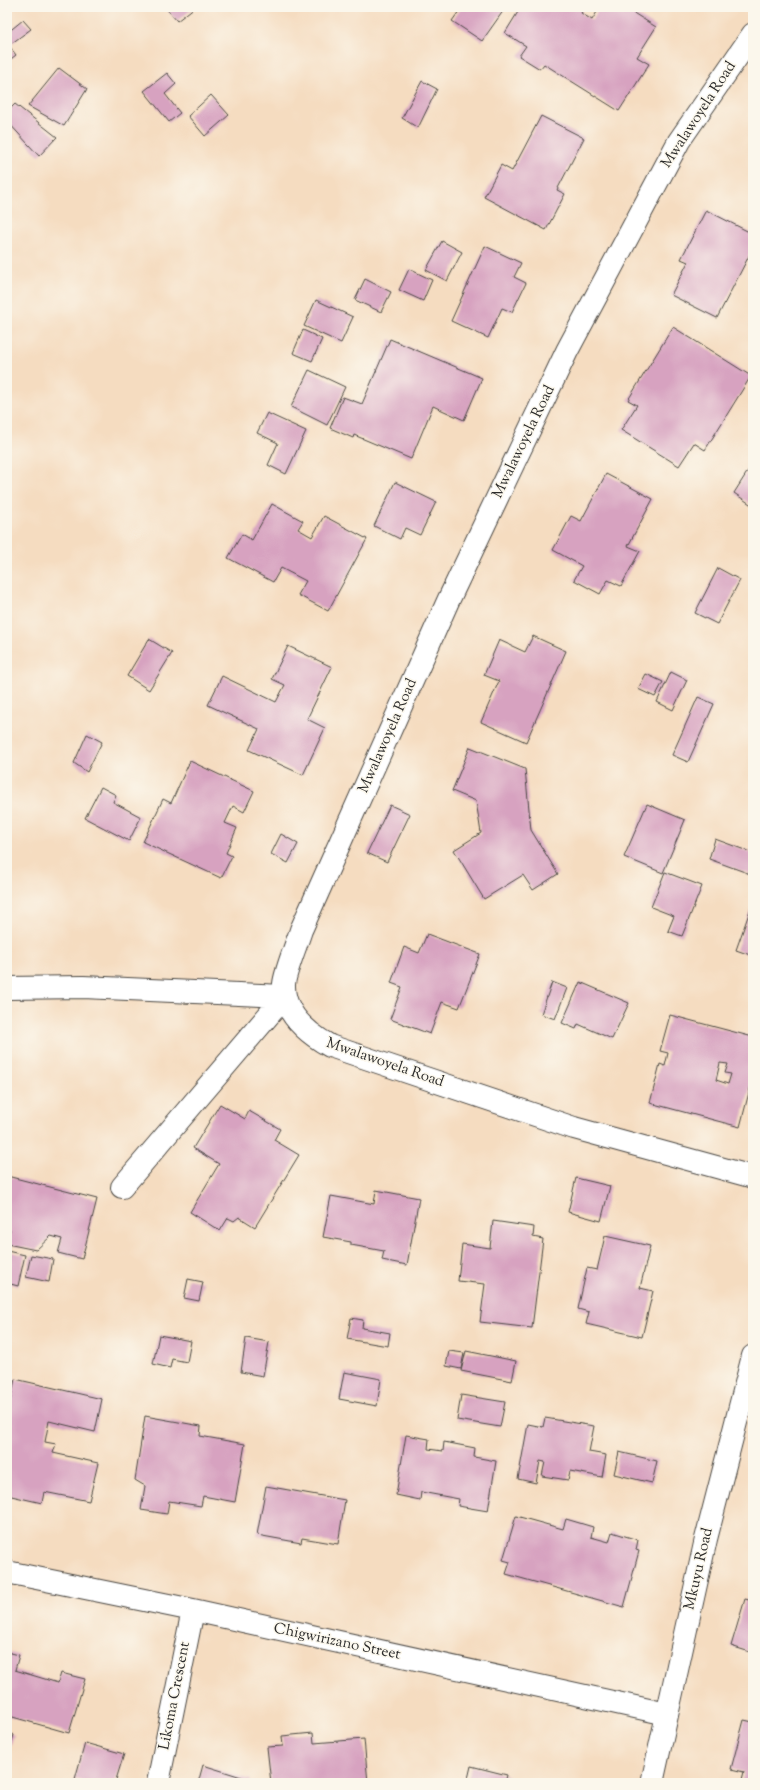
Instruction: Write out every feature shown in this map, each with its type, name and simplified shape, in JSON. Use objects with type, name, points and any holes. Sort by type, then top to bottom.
[{"type":"street","name":"Mwalawoyela Road","points":[[753,34],[679,141],[567,351],[448,601],[302,930],[284,982],[285,996],[299,1024],[312,1036],[330,1046],[574,1128],[753,1177]]},
{"type":"street","points":[[7,988],[83,987],[285,996]]},
{"type":"street","points":[[122,1187],[285,996]]},
{"type":"street","name":"Mkuyu Road","points":[[652,1783],[706,1539],[753,1356]]},
{"type":"street","name":"Chigwirizano Street","points":[[7,1572],[193,1610],[667,1714]]},
{"type":"street","name":"Likoma Crescent","points":[[158,1783],[193,1610]]},
{"type":"building","points":[[165,7],[195,7],[177,21]]},
{"type":"building","points":[[462,7],[506,7],[482,41],[452,21]]},
{"type":"building","points":[[521,7],[585,7],[581,13],[592,20],[600,7],[624,7],[656,27],[637,57],[649,64],[619,111],[544,64],[540,69],[519,56],[526,46],[505,33]]},
{"type":"building","points":[[23,20],[31,29],[12,43],[7,36],[7,33]]},
{"type":"building","points":[[7,43],[16,55],[7,62]]},
{"type":"building","points":[[59,68],[87,89],[64,126],[28,106]]},
{"type":"building","points":[[167,73],[176,84],[165,94],[180,113],[169,122],[144,91]]},
{"type":"building","points":[[422,81],[437,89],[418,128],[402,118]]},
{"type":"building","points":[[211,95],[229,115],[205,136],[188,116]]},
{"type":"building","points":[[15,104],[57,137],[39,156],[7,121],[7,112]]},
{"type":"building","points":[[541,116],[584,138],[557,190],[565,194],[546,230],[484,197],[501,165],[512,171]]},
{"type":"building","points":[[706,210],[753,234],[753,248],[717,318],[671,295],[688,262],[681,259]]},
{"type":"building","points":[[442,241],[462,252],[447,281],[426,270]]},
{"type":"building","points":[[485,246],[521,263],[514,277],[526,283],[512,312],[502,308],[488,338],[451,321]]},
{"type":"building","points":[[409,269],[432,280],[423,301],[399,290]]},
{"type":"building","points":[[365,279],[391,292],[381,312],[355,300]]},
{"type":"building","points":[[316,300],[353,317],[341,343],[304,326]]},
{"type":"building","points":[[673,327],[751,376],[705,450],[694,443],[679,466],[621,430],[637,405],[628,400]]},
{"type":"building","points":[[303,330],[322,339],[312,361],[293,353]]},
{"type":"building","points":[[390,339],[482,378],[464,420],[433,406],[411,459],[354,435],[353,438],[330,428],[343,397],[362,404]]},
{"type":"building","points":[[309,370],[345,387],[327,425],[291,407]]},
{"type":"building","points":[[267,413],[306,431],[286,474],[268,465],[278,443],[257,433]]},
{"type":"building","points":[[753,463],[753,506],[734,493]]},
{"type":"building","points":[[606,474],[653,499],[628,546],[640,551],[621,586],[608,580],[600,594],[574,580],[582,566],[553,550],[571,516],[581,521]]},
{"type":"building","points":[[395,482],[436,502],[420,535],[405,528],[400,539],[374,526]]},
{"type":"building","points":[[272,504],[303,521],[298,529],[312,537],[324,516],[367,539],[328,611],[298,595],[306,581],[281,568],[273,582],[228,558],[242,534],[252,540]]},
{"type":"building","points":[[718,568],[740,580],[717,624],[695,613]]},
{"type":"building","points":[[533,636],[566,651],[526,742],[481,722],[499,681],[484,675],[499,640],[525,652]]},
{"type":"building","points":[[149,639],[172,653],[149,690],[127,676]]},
{"type":"building","points":[[288,646],[332,667],[307,719],[325,728],[303,775],[249,750],[259,729],[208,705],[222,676],[276,702],[285,685],[272,679]]},
{"type":"building","points":[[671,672],[687,680],[673,710],[657,702]]},
{"type":"building","points":[[646,674],[663,682],[655,697],[638,689]]},
{"type":"building","points":[[698,697],[714,704],[688,762],[672,755]]},
{"type":"building","points":[[87,734],[102,742],[87,772],[74,763]]},
{"type":"building","points":[[470,747],[525,769],[531,830],[558,874],[533,890],[523,875],[484,899],[454,850],[481,833],[476,801],[452,791]]},
{"type":"building","points":[[190,761],[254,791],[244,812],[233,806],[225,823],[237,828],[226,853],[232,856],[221,878],[143,842],[163,799],[171,803]]},
{"type":"building","points":[[101,787],[116,795],[113,802],[141,817],[129,841],[85,818]]},
{"type":"building","points":[[647,804],[685,820],[663,873],[624,857]]},
{"type":"building","points":[[390,805],[410,814],[387,862],[367,853]]},
{"type":"building","points":[[281,834],[298,844],[288,863],[271,854]]},
{"type":"building","points":[[715,839],[753,853],[753,875],[709,859]]},
{"type":"building","points":[[665,872],[702,886],[682,936],[668,931],[674,916],[651,907]]},
{"type":"building","points":[[753,902],[753,956],[736,950]]},
{"type":"building","points":[[427,934],[480,954],[459,1008],[442,1002],[430,1034],[390,1019],[402,987],[391,983],[404,947],[419,953]]},
{"type":"building","points":[[552,982],[567,988],[555,1019],[541,1014]]},
{"type":"building","points":[[580,982],[629,1003],[612,1039],[578,1024],[576,1029],[562,1023]]},
{"type":"building","points":[[670,1015],[753,1037],[753,1077],[740,1127],[650,1103],[660,1064],[665,1066],[668,1053],[660,1051]],"holes":[[[720,1063],[728,1064],[725,1073],[731,1074],[728,1084],[716,1080]]]},
{"type":"building","points":[[220,1104],[245,1119],[249,1111],[280,1129],[274,1140],[299,1155],[255,1227],[239,1217],[234,1221],[228,1218],[220,1231],[190,1212],[219,1164],[193,1148]]},
{"type":"building","points":[[7,1176],[97,1199],[82,1259],[58,1253],[62,1239],[51,1236],[36,1250],[7,1244],[10,1230],[7,1229]]},
{"type":"building","points":[[576,1178],[610,1186],[601,1221],[568,1212]]},
{"type":"building","points":[[376,1190],[419,1198],[407,1265],[382,1260],[384,1251],[351,1245],[351,1242],[323,1237],[331,1196],[374,1204]]},
{"type":"building","points":[[493,1221],[534,1227],[533,1237],[543,1239],[532,1328],[480,1322],[485,1284],[458,1281],[462,1244],[490,1248]]},
{"type":"building","points":[[605,1236],[650,1246],[640,1288],[653,1291],[642,1337],[586,1324],[589,1312],[578,1309],[587,1268],[597,1270]]},
{"type":"building","points":[[7,1251],[25,1255],[18,1286],[7,1283]]},
{"type":"building","points":[[31,1255],[53,1259],[49,1282],[26,1277]]},
{"type":"building","points":[[188,1279],[203,1282],[199,1301],[184,1298]]},
{"type":"building","points":[[351,1318],[363,1320],[362,1328],[390,1333],[388,1346],[347,1339]]},
{"type":"building","points":[[159,1335],[191,1341],[187,1362],[172,1359],[170,1368],[153,1364]]},
{"type":"building","points":[[246,1338],[269,1342],[263,1376],[241,1372]]},
{"type":"building","points":[[449,1351],[464,1353],[461,1369],[446,1366]]},
{"type":"building","points":[[466,1351],[516,1361],[512,1381],[461,1371]]},
{"type":"building","points":[[344,1372],[381,1379],[377,1406],[339,1399]]},
{"type":"building","points":[[15,1379],[102,1399],[95,1432],[49,1421],[45,1442],[56,1444],[53,1453],[98,1463],[89,1501],[44,1492],[42,1503],[7,1495],[7,1415]]},
{"type":"building","points":[[461,1395],[505,1402],[500,1427],[457,1420]]},
{"type":"building","points":[[145,1416],[201,1426],[200,1436],[245,1444],[235,1502],[203,1496],[201,1506],[169,1501],[167,1514],[141,1510],[145,1486],[135,1480]]},
{"type":"building","points":[[545,1418],[594,1426],[589,1452],[606,1455],[602,1477],[570,1471],[568,1480],[542,1476],[545,1462],[540,1461],[536,1483],[518,1479],[528,1424],[543,1427]]},
{"type":"building","points":[[406,1435],[429,1439],[428,1449],[443,1451],[444,1442],[475,1448],[474,1457],[496,1461],[488,1511],[458,1506],[459,1499],[421,1492],[420,1500],[396,1495]]},
{"type":"building","points":[[619,1452],[657,1461],[652,1483],[614,1474]]},
{"type":"building","points":[[266,1486],[345,1500],[338,1544],[302,1538],[301,1543],[257,1535]]},
{"type":"building","points":[[516,1516],[563,1529],[566,1519],[593,1527],[591,1537],[609,1542],[612,1532],[638,1540],[636,1550],[639,1551],[624,1607],[506,1574],[510,1562],[503,1560]]},
{"type":"building","points":[[745,1599],[753,1601],[753,1653],[731,1646]]},
{"type":"building","points":[[7,1652],[19,1655],[15,1670],[58,1683],[61,1673],[85,1679],[69,1733],[9,1716],[7,1721]]},
{"type":"building","points":[[744,1720],[753,1722],[753,1783],[741,1783],[744,1772],[731,1769]]},
{"type":"building","points":[[7,1732],[14,1735],[7,1756]]},
{"type":"building","points":[[313,1733],[314,1743],[364,1739],[368,1783],[271,1783],[267,1747],[283,1746],[282,1736]]},
{"type":"building","points":[[85,1743],[124,1754],[115,1783],[90,1783],[75,1779]]},
{"type":"building","points":[[203,1765],[251,1780],[250,1783],[198,1783]]},
{"type":"building","points":[[471,1766],[507,1775],[505,1783],[467,1783]]}]
